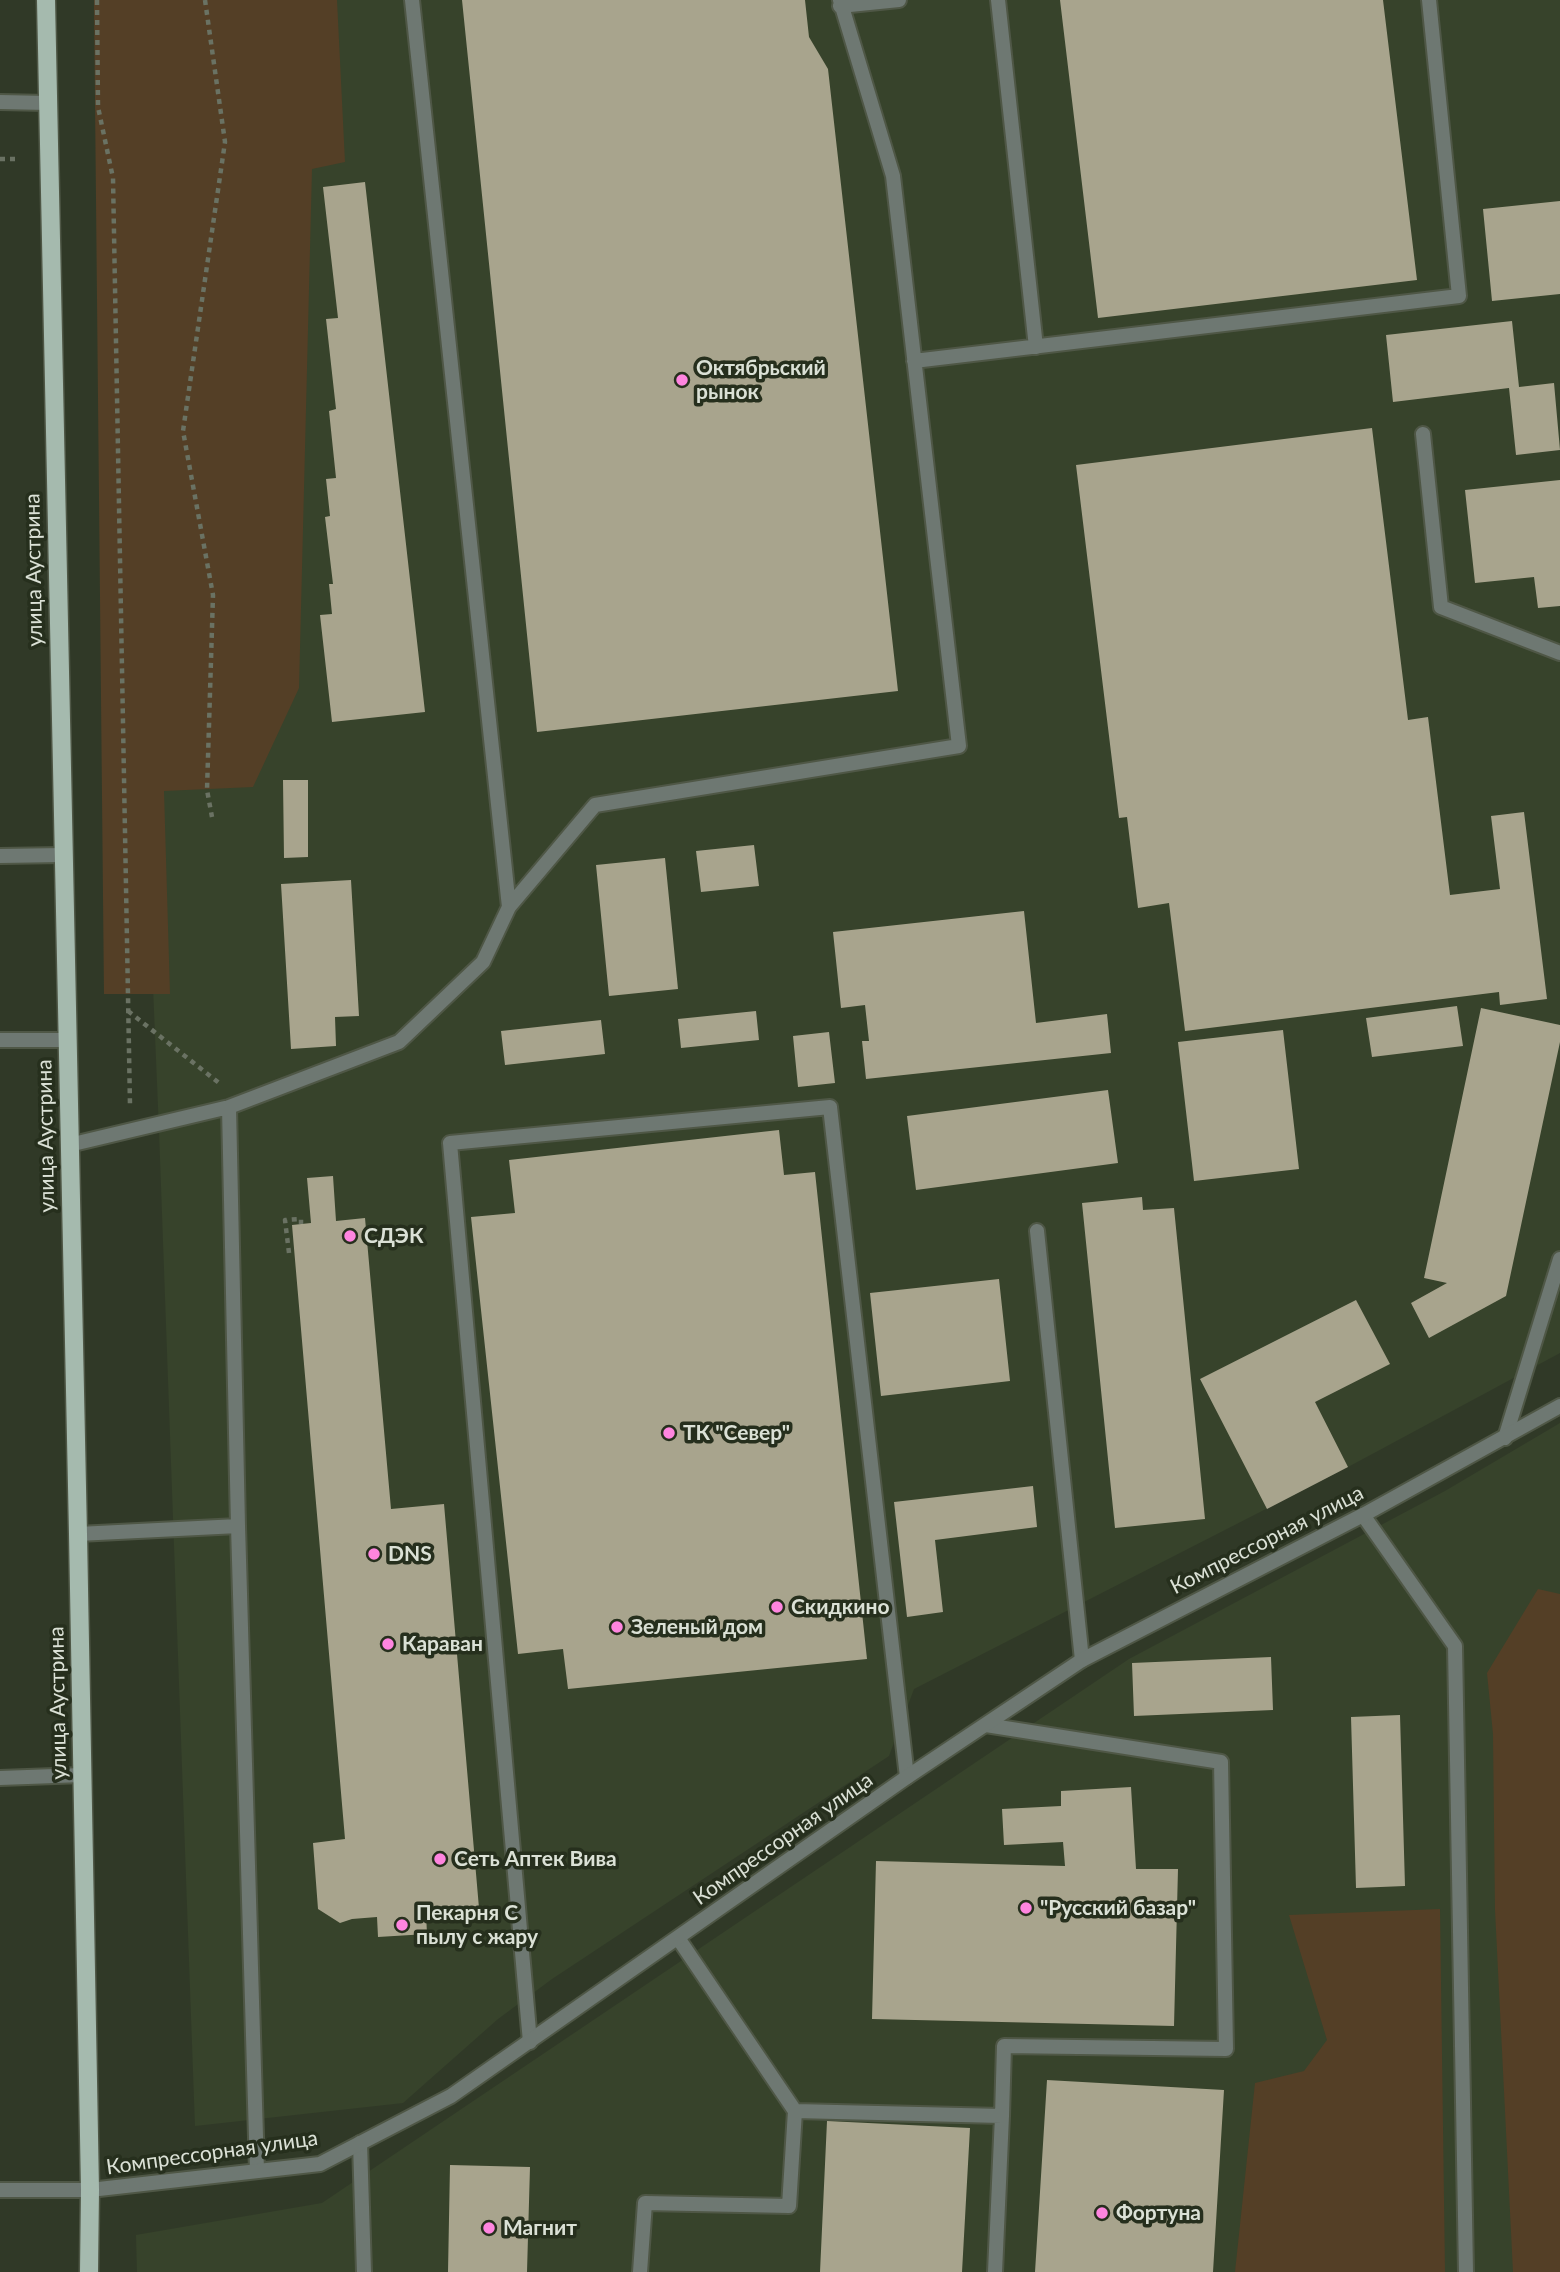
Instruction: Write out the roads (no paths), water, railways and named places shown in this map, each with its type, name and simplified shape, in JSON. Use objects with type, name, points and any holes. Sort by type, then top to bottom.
[{"type":"main road","name":"улица Аустрина","points":[[46,0],[78,1534],[90,2190],[89,2272]]},
{"type":"street","points":[[412,0],[509,907]]},
{"type":"street","points":[[69,1145],[229,1107],[398,1042],[483,962],[509,907],[595,805],[960,746],[893,176],[840,3],[899,0]]},
{"type":"street","points":[[998,0],[1036,347]]},
{"type":"street","points":[[915,361],[1459,296],[1429,0]]},
{"type":"street","points":[[0,102],[48,103]]},
{"type":"street","points":[[1423,434],[1441,607],[1560,653]]},
{"type":"street","points":[[0,856],[63,855]]},
{"type":"street","points":[[0,1040],[67,1040]]},
{"type":"street","points":[[229,1107],[257,2171]]},
{"type":"street","points":[[530,2042],[450,1143],[830,1107],[907,1777]]},
{"type":"street","points":[[1037,1231],[1082,1660]]},
{"type":"street","points":[[1505,1438],[1560,1259]]},
{"type":"street","name":"Компрессорная улица","points":[[0,2190],[90,2190],[320,2164],[451,2096],[907,1777],[1082,1660],[1363,1515],[1560,1406]]},
{"type":"street","points":[[1363,1515],[1455,1646],[1466,2272]]},
{"type":"street","points":[[78,1534],[238,1526]]},
{"type":"street","points":[[986,1725],[1221,1762],[1226,2049],[1004,2046],[995,2272]]},
{"type":"street","points":[[0,1778],[82,1775]]},
{"type":"street","points":[[640,2272],[645,2203],[789,2206],[795,2111],[678,1938]]},
{"type":"street","points":[[795,2111],[1002,2116]]},
{"type":"street","points":[[360,2143],[363,2272]]},
{"type":"place","name":"Октябрьский рынок","points":[[682,380]]},
{"type":"place","name":"СДЭК","points":[[350,1236]]},
{"type":"place","name":"ТК \"Север\"","points":[[669,1433]]},
{"type":"place","name":"DNS","points":[[374,1554]]},
{"type":"place","name":"Скидкино","points":[[777,1607]]},
{"type":"place","name":"Зеленый дом","points":[[617,1627]]},
{"type":"place","name":"Караван","points":[[388,1644]]},
{"type":"place","name":"Сеть Аптек Вива","points":[[440,1859]]},
{"type":"place","name":"\"Русский базар\"","points":[[1026,1908]]},
{"type":"place","name":"Пекарня С пылу с жару","points":[[402,1925]]},
{"type":"place","name":"Фортуна","points":[[1102,2213]]},
{"type":"place","name":"Магнит","points":[[489,2228]]}]
